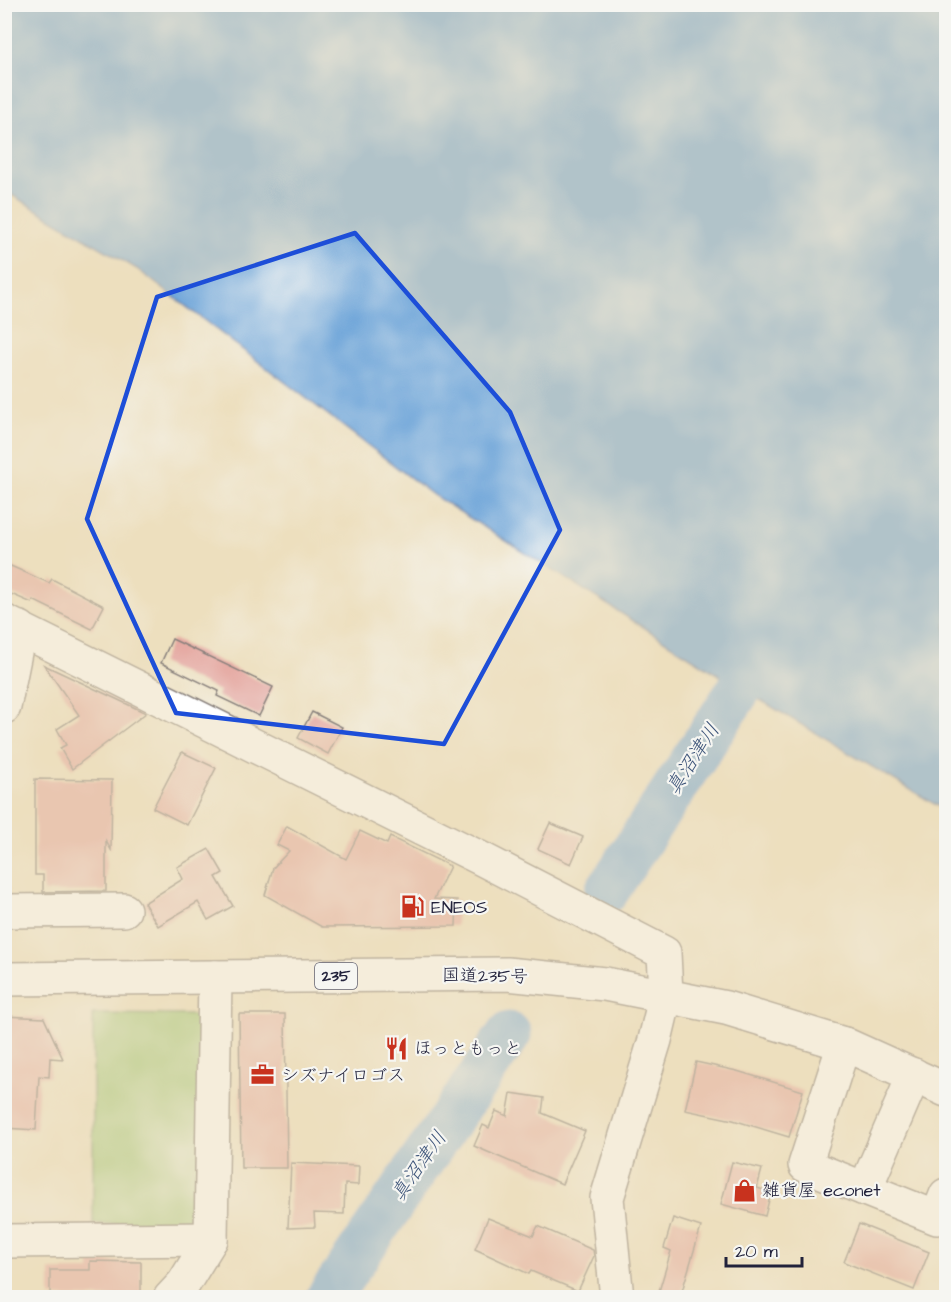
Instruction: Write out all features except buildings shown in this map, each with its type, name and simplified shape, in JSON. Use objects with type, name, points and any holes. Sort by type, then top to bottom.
[{"type":"main road","points":[[4,707],[12,625],[482,859],[664,953],[666,994],[655,1040],[607,1198],[617,1298]]},
{"type":"main road","points":[[4,911],[124,910]]},
{"type":"main road","name":"国道235号","points":[[4,979],[507,974],[605,984],[666,994],[726,1008],[844,1044],[946,1090]]},
{"type":"main road","points":[[170,1298],[184,1283],[211,1239],[215,977]]},
{"type":"main road","points":[[844,1044],[805,1165],[937,1218],[946,1195]]},
{"type":"main road","points":[[865,1190],[914,1075]]},
{"type":"main road","points":[[4,1241],[211,1239]]},
{"type":"highlighted area","points":[[355,233],[510,412],[560,530],[444,744],[176,713],[87,519],[157,297]]},
{"type":"green space","points":[[93,1014],[204,1015],[203,1214],[190,1224],[93,1224]]},
{"type":"water","points":[[5,4],[946,5],[946,811],[740,688],[433,495],[137,269],[5,191]]},
{"type":"waterway","name":"真沼津川","points":[[607,891],[740,688]]},
{"type":"waterway","name":"真沼津川","points":[[328,1298],[509,1034]]},
{"type":"place","name":"ENEOS","points":[[413,907]]},
{"type":"place","name":"ほっともっと","points":[[396,1048]]},
{"type":"place","name":"シズナイロゴス","points":[[263,1075]]},
{"type":"place","name":"雑貨屋 econet","points":[[744,1190]]}]
